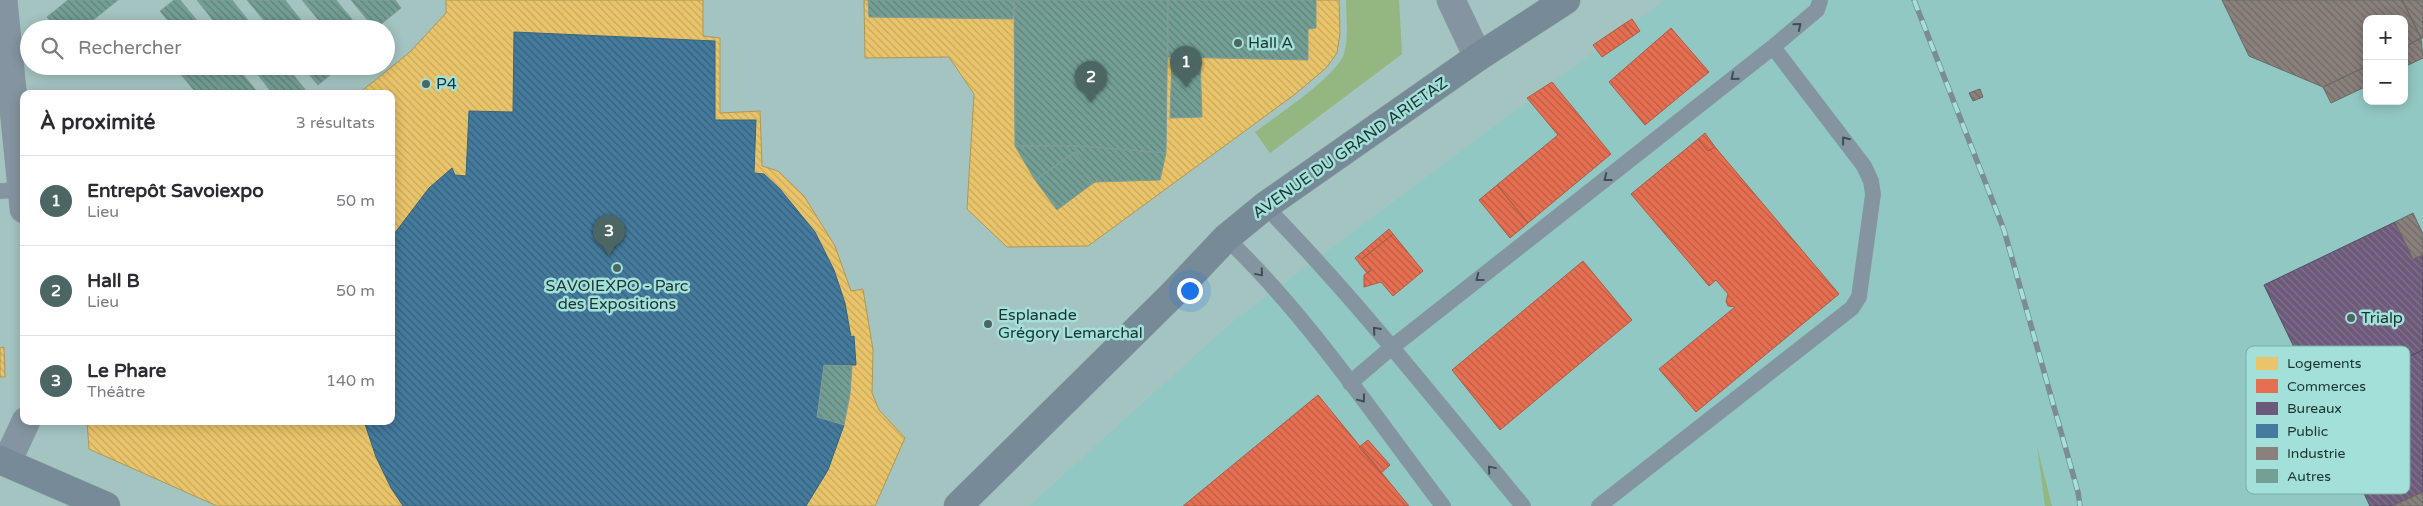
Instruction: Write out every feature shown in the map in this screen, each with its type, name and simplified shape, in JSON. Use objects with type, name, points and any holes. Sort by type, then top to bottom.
[{"type":"main road","name":"AVENUE DU GRAND ARIETAZ","points":[[958,506],[1173,294],[1226,238],[1265,206],[1478,57],[1566,0]]},
{"type":"main road","points":[[4,461],[106,506]]},
{"type":"street","points":[[3,0],[15,197]]},
{"type":"street","points":[[1451,0],[1478,57]]},
{"type":"street","points":[[4,461],[24,425]]},
{"type":"lane","points":[[1350,383],[1391,348],[1773,47],[1817,10],[1820,1]]},
{"type":"lane","points":[[1599,506],[1852,308],[1859,297],[1873,194],[1871,180],[1864,166],[1773,47]]},
{"type":"lane","points":[[1265,206],[1294,236],[1391,348],[1522,506]]},
{"type":"lane","points":[[1226,238],[1255,266],[1350,383],[1442,506]]},
{"type":"shaded area","points":[[1664,0],[2423,0],[2423,506],[1029,506],[1232,322]]},
{"type":"green space","points":[[1346,0],[1399,0],[1402,54],[1270,153],[1255,132],[1318,85],[1339,63],[1344,54],[1346,41]]},
{"type":"green space","points":[[2037,446],[2052,506],[2045,506]]},
{"type":"building: Logements","name":"SAVOIEXPO - Parc des Expositions","points":[[446,0],[703,0],[703,36],[720,38],[720,113],[760,111],[762,166],[778,171],[804,196],[835,246],[851,291],[863,289],[873,350],[872,393],[879,410],[905,438],[875,506],[217,506],[89,449],[87,425],[395,425],[395,90],[363,90],[382,75],[395,75],[395,64],[410,52],[446,13]]},
{"type":"building: Logements","points":[[864,0],[1339,0],[1340,33],[1337,53],[1326,68],[1294,95],[1088,246],[1007,247],[967,209],[974,94],[949,57],[865,58]]},
{"type":"building: Logements","points":[[4,347],[5,377],[0,377],[0,348]]},
{"type":"building: Commerces","points":[[1632,19],[1640,31],[1633,36],[1624,24]]},
{"type":"building: Commerces","points":[[1624,24],[1633,36],[1602,57],[1593,45]]},
{"type":"building: Commerces","points":[[1671,28],[1709,72],[1645,125],[1609,82]]},
{"type":"building: Commerces","points":[[1552,82],[1611,154],[1528,223],[1497,185],[1558,135],[1527,98]]},
{"type":"building: Commerces","points":[[1705,133],[1715,147],[1708,151],[1698,139]]},
{"type":"building: Commerces","points":[[1698,139],[1708,151],[1715,147],[1839,294],[1696,412],[1659,369],[1735,307],[1728,306],[1726,301],[1728,294],[1716,280],[1709,286],[1631,194]]},
{"type":"building: Commerces","points":[[1497,185],[1528,223],[1510,238],[1479,200]]},
{"type":"building: Commerces","points":[[1389,229],[1393,234],[1362,259],[1371,270],[1367,273],[1355,258]]},
{"type":"building: Commerces","points":[[1393,234],[1423,271],[1393,296],[1381,282],[1364,287],[1364,275],[1371,270],[1362,259]]},
{"type":"building: Commerces","points":[[1583,261],[1632,320],[1500,430],[1452,370]]},
{"type":"building: Commerces","points":[[1318,395],[1409,506],[1183,506]]},
{"type":"building: Commerces","points":[[1368,440],[1390,465],[1381,473],[1359,447]]},
{"type":"building: Bureaux","name":"Trialp","points":[[2395,222],[2413,259],[2423,255],[2423,350],[2410,356],[2410,346],[2293,346],[2264,285]]},
{"type":"building: Bureaux","points":[[2423,350],[2423,492],[2392,506],[2370,506],[2364,494],[2410,494],[2410,356]]},
{"type":"building: Public","name":"SAVOIEXPO - Parc des Expositions","points":[[514,32],[715,41],[715,120],[756,120],[754,173],[764,174],[780,189],[815,232],[834,270],[845,303],[851,337],[854,336],[856,365],[824,365],[817,417],[844,425],[828,470],[806,506],[403,506],[391,488],[376,457],[365,425],[395,425],[395,233],[429,188],[452,168],[455,175],[466,176],[469,111],[513,112]]},
{"type":"building: Industrie","points":[[2222,0],[2402,0],[2421,38],[2408,45],[2408,15],[2363,15],[2363,68],[2323,87],[2249,56]]},
{"type":"building: Industrie","points":[[2402,0],[2423,0],[2423,38],[2421,38]]},
{"type":"building: Industrie","points":[[2421,38],[2423,58],[2408,65],[2408,60],[2408,45]]},
{"type":"building: Industrie","points":[[2363,68],[2363,88],[2331,103],[2323,87]]},
{"type":"building: Industrie","points":[[1980,89],[1983,97],[1973,101],[1969,93]]},
{"type":"building: Industrie","points":[[2413,213],[2423,234],[2423,255],[2413,259],[2395,222]]},
{"type":"building: Industrie","points":[[2423,492],[2423,506],[2392,506]]},
{"type":"building: Autres","points":[[68,0],[118,0],[93,20],[50,20],[47,17]]},
{"type":"building: Autres","points":[[174,0],[180,0],[197,20],[168,20],[160,11]]},
{"type":"building: Autres","points":[[197,0],[232,0],[248,20],[213,20]]},
{"type":"building: Autres","points":[[247,0],[285,0],[301,20],[264,20]]},
{"type":"building: Autres","points":[[302,0],[336,0],[353,20],[319,20]]},
{"type":"building: Autres","points":[[351,0],[395,0],[401,8],[386,20],[368,20]]},
{"type":"building: Autres","points":[[868,0],[1014,0],[1013,19],[869,17]]},
{"type":"building: Autres","points":[[1014,0],[1168,0],[1166,153],[1080,146],[1015,146]]},
{"type":"building: Autres","name":"Hall A","points":[[1168,0],[1316,0],[1316,28],[1308,29],[1308,60],[1168,57]]},
{"type":"building: Autres","points":[[1172,57],[1200,58],[1202,117],[1170,118]]},
{"type":"building: Autres","points":[[181,75],[213,75],[225,90],[194,90]]},
{"type":"building: Autres","points":[[213,75],[243,75],[256,90],[225,90]]},
{"type":"building: Autres","points":[[258,75],[293,75],[306,90],[270,90]]},
{"type":"building: Autres","points":[[310,75],[330,75],[318,85]]},
{"type":"building: Autres","points":[[1015,146],[1080,146],[1166,153],[1160,180],[1095,182],[1097,181],[1075,152],[1035,180]]},
{"type":"building: Autres","points":[[1075,152],[1097,181],[1092,184],[1070,156]]},
{"type":"building: Autres","points":[[1070,156],[1092,184],[1057,210],[1035,180]]},
{"type":"building: Autres","points":[[824,365],[852,366],[850,394],[844,425],[817,417]]},
{"type":"railway","points":[[1914,0],[2004,230],[2078,492],[2080,506]]},
{"type":"place","name":"Hall A","points":[[1238,43]]},
{"type":"place","name":"P4","points":[[426,84]]},
{"type":"place","name":"Entrepôt Savoiexpo","points":[[1186,87]]},
{"type":"place","name":"Hall B","points":[[1091,102]]},
{"type":"place","name":"Le Phare","points":[[609,256]]},
{"type":"place","name":"SAVOIEXPO - Parc des Expositions","points":[[617,268]]},
{"type":"place","name":"Trialp","points":[[2351,318]]},
{"type":"place","name":"Esplanade Grégory Lemarchal","points":[[988,324]]}]
